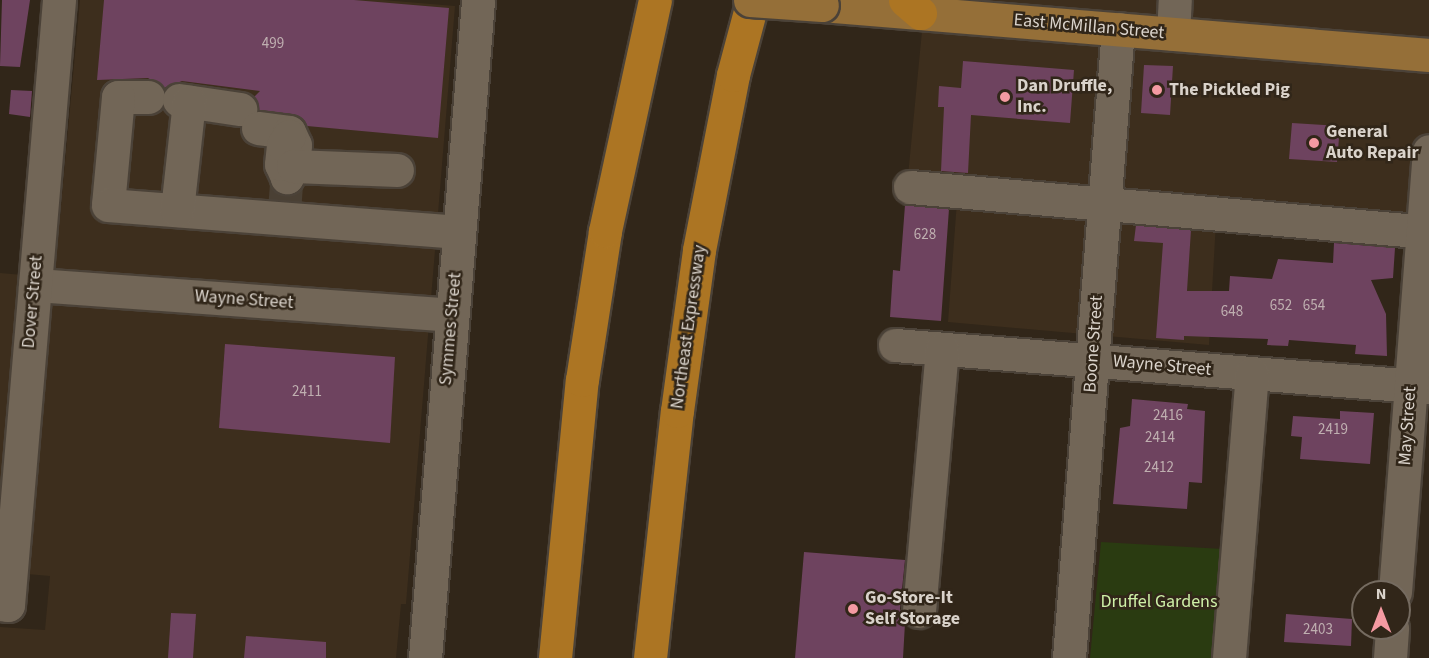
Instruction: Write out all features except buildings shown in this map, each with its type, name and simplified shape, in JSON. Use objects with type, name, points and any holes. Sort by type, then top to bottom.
[{"type":"highway","points":[[555,658],[582,380],[603,243],[655,0]]},
{"type":"highway","name":"Northeast Expressway","points":[[650,658],[677,411],[699,250],[733,75],[751,0]]},
{"type":"main road","name":"East McMillan Street","points":[[751,0],[912,6],[1118,29],[1429,55]]},
{"type":"street","name":"Dover Street","points":[[4,604],[35,285],[59,0]]},
{"type":"street","name":"Symmes Street","points":[[426,658],[478,0]]},
{"type":"street","points":[[1173,34],[1175,0]]},
{"type":"street","name":"Boone Street","points":[[1069,658],[1118,29]]},
{"type":"street","points":[[397,171],[291,151],[289,132],[249,118],[172,100],[118,98],[108,205],[459,232]]},
{"type":"street","points":[[172,100],[177,210]]},
{"type":"street","name":"May Street","points":[[1396,580],[1420,387],[1429,152]]},
{"type":"street","points":[[910,187],[1105,202],[1426,232]]},
{"type":"street","name":"Wayne Street","points":[[35,285],[452,315]]},
{"type":"street","name":"Wayne Street","points":[[896,345],[1420,387]]},
{"type":"street","points":[[919,611],[942,349]]},
{"type":"street","points":[[1229,658],[1252,374]]},
{"type":"street","points":[[1389,658],[1391,640]]},
{"type":"shaded area","points":[[80,0],[383,0],[455,6],[406,604],[401,604],[396,658],[0,658],[0,627],[45,630],[50,576],[27,574]]},
{"type":"shaded area","points":[[925,0],[1429,0],[1429,222],[1217,204],[1209,345],[948,322],[957,201],[906,197]]},
{"type":"shaded area","points":[[0,273],[23,275],[0,566]]},
{"type":"green space","name":"Druffel Gardens","points":[[1101,542],[1223,549],[1216,658],[1090,658]]},
{"type":"tunnel","points":[[284,218],[287,177]]},
{"type":"place","name":"The Pickled Pig","points":[[1157,90]]},
{"type":"place","name":"Dan Druffle, Inc.","points":[[1005,97]]},
{"type":"place","name":"General Auto Repair","points":[[1314,143]]},
{"type":"place","name":"Go-Store-It Self Storage","points":[[853,609]]}]
